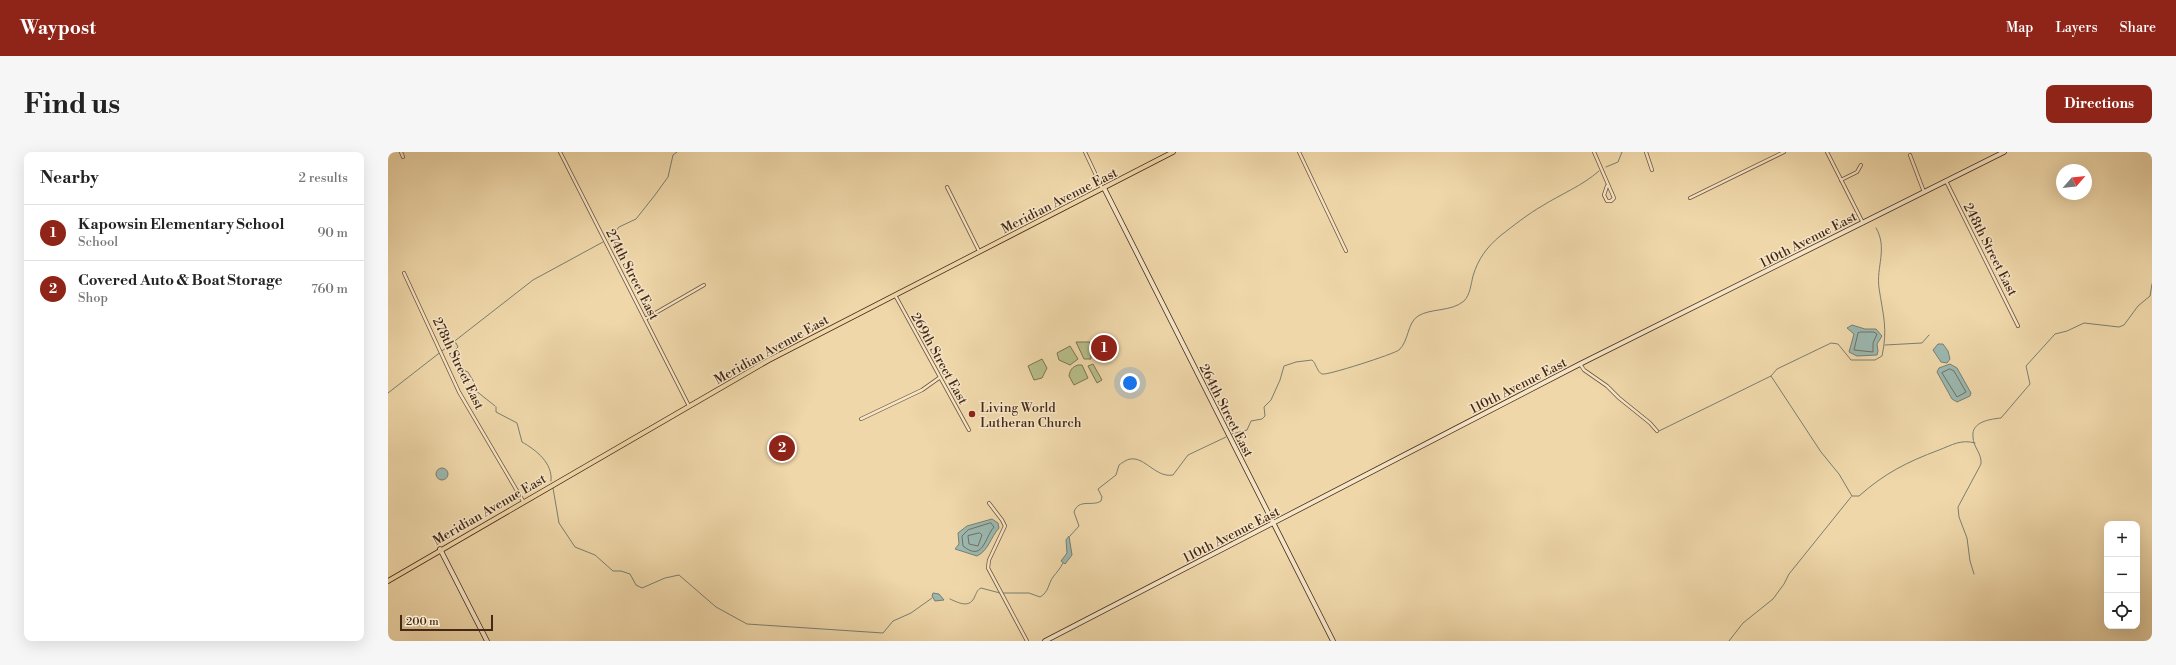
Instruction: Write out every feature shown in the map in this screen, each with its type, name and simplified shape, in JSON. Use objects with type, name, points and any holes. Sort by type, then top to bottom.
[{"type":"main road","name":"Meridian Avenue East","points":[[388,581],[523,501],[792,348],[1173,152]]},
{"type":"street","points":[[401,152],[403,157]]},
{"type":"street","points":[[561,153],[566,152]]},
{"type":"street","points":[[1084,152],[1103,188]]},
{"type":"street","points":[[1300,152],[1346,251]]},
{"type":"street","points":[[1594,152],[1607,186],[1613,194],[1614,198],[1611,201],[1607,201],[1604,195],[1607,186]]},
{"type":"street","points":[[1646,152],[1652,170]]},
{"type":"street","points":[[1690,198],[1784,152]]},
{"type":"street","points":[[1827,152],[1863,223]]},
{"type":"street","name":"110th Avenue East","points":[[1045,641],[1580,364],[2004,152]]},
{"type":"street","name":"274th Street East","points":[[561,153],[689,406]]},
{"type":"street","points":[[1910,155],[1924,192]]},
{"type":"street","points":[[1841,180],[1857,172],[1861,165]]},
{"type":"street","name":"248th Street East","points":[[1946,181],[2018,326]]},
{"type":"street","points":[[947,187],[979,251]]},
{"type":"street","name":"264th Street East","points":[[1103,188],[1333,641]]},
{"type":"street","name":"278th Street East","points":[[404,273],[440,348],[459,392],[523,501]]},
{"type":"street","points":[[645,319],[704,284]]},
{"type":"street","name":"269th Street East","points":[[895,294],[939,378],[969,430]]},
{"type":"street","points":[[1580,364],[1584,370],[1607,386],[1619,398],[1650,423],[1657,431]]},
{"type":"street","points":[[860,419],[922,390],[939,378]]},
{"type":"street","points":[[988,503],[1005,526],[989,560],[988,568],[1027,641]]},
{"type":"street","points":[[440,549],[487,641]]},
{"type":"green space","points":[[1076,342],[1090,342],[1091,359],[1084,359]]},
{"type":"green space","points":[[1070,346],[1078,359],[1070,365],[1059,360],[1057,353]]},
{"type":"green space","points":[[1042,359],[1047,368],[1042,378],[1034,380],[1028,366]]},
{"type":"green space","points":[[1093,364],[1102,380],[1097,383],[1088,366]]},
{"type":"green space","points":[[1078,365],[1082,365],[1088,378],[1074,385],[1069,376],[1072,369]]},
{"type":"water","points":[[1852,325],[1865,329],[1876,329],[1882,336],[1877,344],[1877,355],[1857,356],[1849,352],[1854,334],[1847,328]]},
{"type":"water","points":[[1938,344],[1943,344],[1948,351],[1950,359],[1947,363],[1941,362],[1933,350]]},
{"type":"water","points":[[1950,364],[1957,368],[1971,393],[1970,396],[1957,402],[1952,399],[1937,372],[1939,368]]},
{"type":"water","points":[[442,468],[446,470],[448,474],[446,478],[442,480],[438,478],[436,474],[438,470]]},
{"type":"water","points":[[992,519],[998,523],[999,528],[987,547],[981,553],[977,556],[955,549],[959,544],[958,533],[967,526]]},
{"type":"water","points":[[1069,536],[1072,555],[1065,564],[1061,561],[1067,553],[1066,540]]},
{"type":"water","points":[[933,593],[939,594],[944,600],[935,601],[932,596]]},
{"type":"waterway","points":[[609,239],[619,227],[636,219],[655,195],[668,177],[673,155],[677,152]]},
{"type":"waterway","points":[[1606,167],[1618,162],[1622,152]]},
{"type":"waterway","points":[[1232,434],[1247,430],[1251,421],[1262,419],[1265,416],[1264,407],[1271,400],[1280,380],[1284,366],[1296,362],[1312,360],[1320,373],[1326,374],[1385,356],[1399,350],[1405,342],[1414,319],[1429,312],[1453,307],[1466,299],[1478,264],[1487,249],[1495,240],[1531,213],[1579,186],[1599,171]]},
{"type":"waterway","points":[[1771,376],[1777,369],[1831,343],[1838,344],[1851,360],[1875,360],[1882,356],[1885,329],[1879,288],[1881,243],[1876,228]]},
{"type":"waterway","points":[[388,393],[533,280],[603,242]]},
{"type":"waterway","points":[[1974,574],[1970,561],[1967,538],[1959,517],[1958,507],[1981,464],[1980,457],[1973,441],[1973,432],[1975,427],[1983,422],[2001,418],[2030,384],[2026,366],[2055,334],[2067,331],[2084,323],[2119,327],[2124,325],[2138,306],[2150,296],[2152,284]]},
{"type":"waterway","points":[[1885,345],[1922,343],[1929,335]]},
{"type":"waterway","points":[[453,342],[456,343],[458,347],[455,350],[456,355],[453,361],[460,368],[468,372],[475,384],[475,390],[495,406]]},
{"type":"waterway","points":[[1659,431],[1771,376],[1821,452],[1839,474],[1852,496]]},
{"type":"waterway","points":[[496,407],[496,412],[517,423],[522,442],[538,453],[546,463],[551,474],[551,481]]},
{"type":"waterway","points":[[1070,536],[1079,526],[1074,512],[1076,508],[1082,504],[1097,503],[1101,501],[1102,497],[1098,489],[1116,475],[1119,465],[1126,460],[1136,459],[1156,471],[1167,475],[1173,475],[1188,455],[1226,437]]},
{"type":"waterway","points":[[1852,496],[1859,496],[1887,475],[1917,459],[1957,443],[1975,443]]},
{"type":"waterway","points":[[553,488],[559,523],[575,547],[595,555],[613,571],[621,571],[630,574],[636,585],[642,588],[665,578],[679,575],[716,607],[747,624],[883,633],[893,621],[911,613],[932,598]]},
{"type":"waterway","points":[[1729,641],[1743,623],[1773,599],[1789,574],[1851,497]]},
{"type":"waterway","points":[[1003,593],[1029,593],[1040,597],[1045,593],[1051,580],[1063,563]]},
{"type":"waterway","points":[[950,599],[964,604],[970,603],[977,591],[981,588],[1000,593]]},
{"type":"place","name":"Kapowsin Elementary School","points":[[1104,348]]},
{"type":"place","name":"Living World Lutheran Church","points":[[972,414]]},
{"type":"place","name":"Covered Auto & Boat Storage","points":[[782,448]]}]
